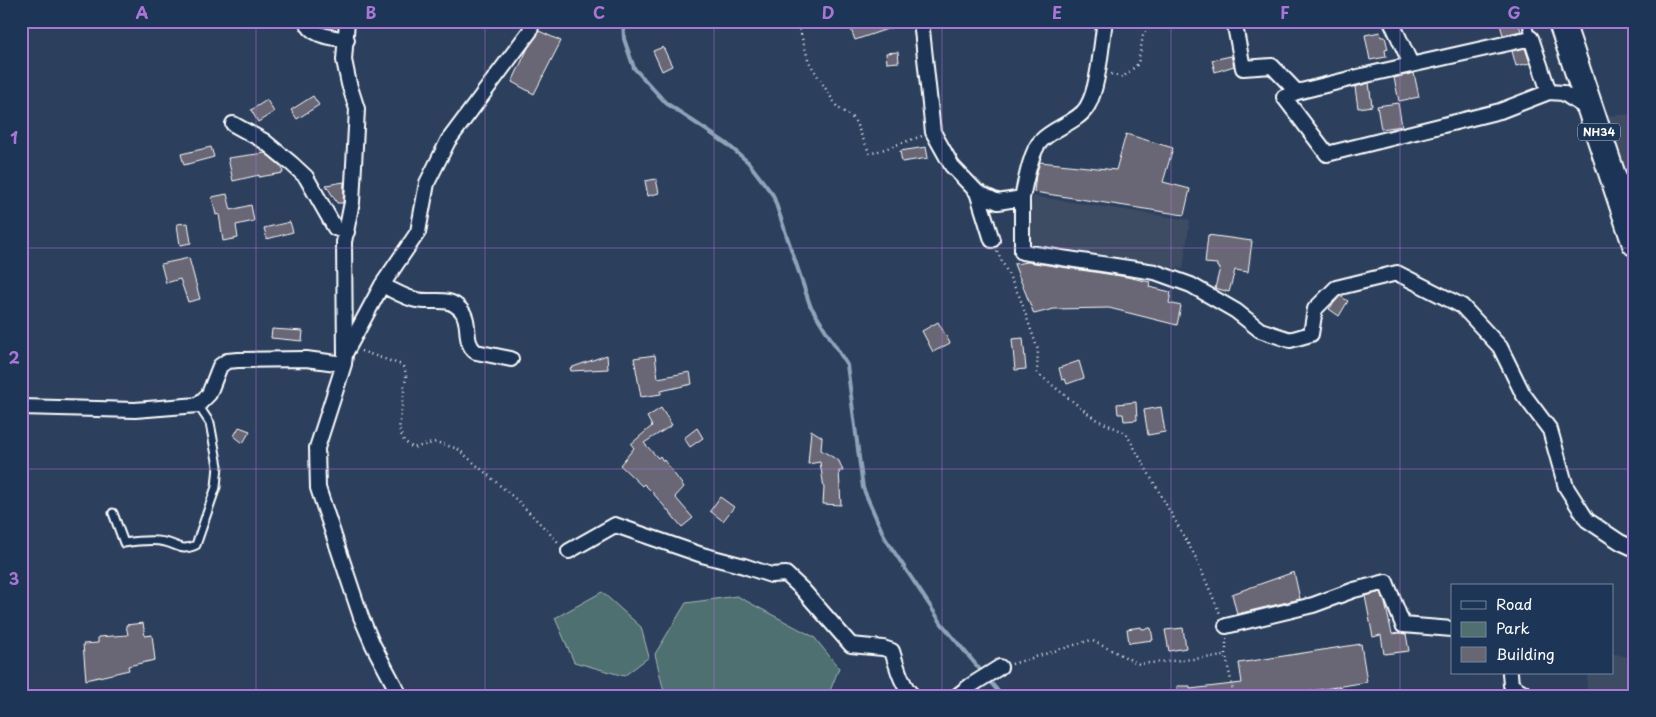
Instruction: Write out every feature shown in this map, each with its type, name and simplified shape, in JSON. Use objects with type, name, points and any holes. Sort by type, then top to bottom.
[{"type":"highway","name":"NH34","points":[[1561,21],[1633,232]]},
{"type":"street","points":[[306,21],[308,27],[314,32],[347,40]]},
{"type":"street","points":[[346,356],[344,242],[352,202],[357,109],[344,60],[347,21]]},
{"type":"street","points":[[400,696],[360,617],[318,488],[317,448],[346,356],[382,285],[418,232],[427,183],[448,141],[530,31],[532,21]]},
{"type":"street","points":[[920,21],[932,132],[952,166],[977,192],[998,202],[1022,198]]},
{"type":"street","points":[[1105,21],[1094,89],[1086,108],[1040,141],[1031,162],[1022,198],[1022,252],[1155,272],[1191,285],[1236,311],[1260,330],[1290,340],[1311,334],[1316,309],[1336,288],[1397,273],[1462,306],[1500,347],[1523,394],[1550,430],[1566,487],[1588,520],[1620,542],[1635,549]]},
{"type":"street","points":[[1234,21],[1243,68],[1272,66],[1297,92]]},
{"type":"street","points":[[1391,21],[1411,64]]},
{"type":"street","points":[[1549,92],[1531,38],[1411,64],[1297,92],[1284,97],[1327,154],[1500,111],[1549,92],[1563,93],[1592,113]]},
{"type":"street","points":[[233,124],[264,141],[292,164],[306,178],[335,228],[347,232]]},
{"type":"street","points":[[977,192],[992,240]]},
{"type":"street","points":[[382,285],[419,301],[450,301],[462,311],[466,319],[468,342],[471,349],[476,352],[511,360]]},
{"type":"street","points":[[21,407],[135,410],[198,405],[209,394],[220,366],[227,361],[346,356]]},
{"type":"street","points":[[569,551],[615,525],[702,556],[744,566],[771,575],[786,574],[802,589],[851,645],[884,648],[892,651],[908,691],[913,696]]},
{"type":"street","points":[[1226,626],[1313,605],[1354,590],[1386,582],[1403,625],[1451,629]]},
{"type":"street","points":[[957,696],[1000,668]]},
{"type":"street","points":[[1508,685],[1529,696]]},
{"type":"lane","points":[[1526,21],[1531,38]]},
{"type":"lane","points":[[113,513],[124,543],[141,540],[165,542],[187,549],[196,545],[216,487],[218,466],[210,423],[198,405]]},
{"type":"path","points":[[794,21],[799,28],[810,62],[837,107],[854,120],[870,154],[932,132]]},
{"type":"path","points":[[1097,70],[1123,77],[1138,64],[1144,36],[1150,26],[1161,21]]},
{"type":"path","points":[[992,240],[1020,298],[1035,341],[1038,350],[1037,373],[1095,419],[1126,433],[1195,556],[1226,626],[1226,656],[1234,696]]},
{"type":"path","points":[[346,356],[402,366],[406,376],[398,429],[404,441],[413,448],[436,442],[458,449],[519,502],[548,533],[569,551]]},
{"type":"path","points":[[1000,668],[1091,640],[1139,664],[1226,656]]},
{"type":"shaded area","points":[[1632,114],[1635,116],[1635,198],[1627,199],[1603,116]]},
{"type":"shaded area","points":[[1033,196],[1190,220],[1183,269],[1025,245]]},
{"type":"shaded area","points":[[1614,654],[1635,659],[1635,696],[1587,696],[1587,674],[1614,674]]},
{"type":"green space","points":[[602,592],[641,627],[649,657],[624,676],[574,662],[555,618]]},
{"type":"green space","points":[[737,596],[814,637],[839,668],[828,696],[665,696],[655,654],[686,603]]},
{"type":"building","points":[[848,21],[905,21],[905,23],[855,40]]},
{"type":"building","points":[[1499,21],[1518,21],[1521,31],[1503,35]]},
{"type":"building","points":[[539,31],[561,41],[534,94],[512,82],[528,48]]},
{"type":"building","points":[[1380,32],[1381,37],[1385,37],[1388,49],[1385,50],[1386,57],[1370,60],[1365,35]]},
{"type":"building","points":[[663,47],[672,66],[662,71],[653,51]]},
{"type":"building","points":[[1525,48],[1530,63],[1516,66],[1512,51]]},
{"type":"building","points":[[898,52],[899,62],[887,63],[886,53]]},
{"type":"building","points":[[1231,56],[1234,66],[1215,72],[1212,60]]},
{"type":"building","points":[[1414,73],[1419,97],[1399,101],[1394,78]]},
{"type":"building","points":[[1369,83],[1372,106],[1358,108],[1355,87]]},
{"type":"building","points":[[313,96],[319,105],[297,119],[291,110]]},
{"type":"building","points":[[267,100],[274,112],[258,122],[251,110]]},
{"type":"building","points":[[1398,103],[1402,126],[1381,129],[1377,106]]},
{"type":"building","points":[[1126,134],[1173,148],[1163,182],[1190,189],[1184,215],[1034,192],[1040,162],[1116,170]]},
{"type":"building","points":[[211,147],[214,157],[184,165],[181,154]]},
{"type":"building","points":[[926,147],[928,158],[902,162],[900,151]]},
{"type":"building","points":[[265,153],[282,167],[283,173],[259,177],[259,175],[233,181],[228,158]]},
{"type":"building","points":[[656,179],[659,193],[648,196],[645,181]]},
{"type":"building","points":[[344,182],[343,203],[337,203],[326,185]]},
{"type":"building","points":[[227,194],[231,210],[251,205],[254,221],[236,225],[238,238],[223,241],[219,214],[216,215],[212,197]]},
{"type":"building","points":[[290,222],[293,232],[267,239],[264,228]]},
{"type":"building","points":[[188,223],[191,243],[180,245],[177,224]]},
{"type":"building","points":[[1208,235],[1252,241],[1248,272],[1235,270],[1229,292],[1215,288],[1220,268],[1217,267],[1217,264],[1205,263]]},
{"type":"building","points":[[189,258],[200,299],[188,302],[180,279],[166,283],[161,264]]},
{"type":"building","points":[[1028,262],[1150,282],[1149,287],[1171,292],[1169,303],[1181,306],[1177,325],[1109,308],[1054,309],[1034,314],[1014,264]]},
{"type":"building","points":[[1340,296],[1348,301],[1339,316],[1329,309]]},
{"type":"building","points":[[938,322],[950,343],[933,352],[922,331]]},
{"type":"building","points":[[272,329],[303,331],[302,341],[271,338]]},
{"type":"building","points":[[1023,338],[1026,369],[1015,370],[1012,339]]},
{"type":"building","points":[[607,355],[608,369],[571,371],[570,368]]},
{"type":"building","points":[[655,355],[658,378],[690,372],[692,384],[661,391],[661,394],[641,397],[634,358]]},
{"type":"building","points":[[1079,361],[1084,378],[1067,384],[1065,379],[1062,380],[1059,368]]},
{"type":"building","points":[[1136,402],[1137,420],[1124,421],[1123,414],[1118,414],[1117,404]]},
{"type":"building","points":[[1161,407],[1165,432],[1148,435],[1144,410]]},
{"type":"building","points":[[661,408],[672,425],[644,443],[658,458],[660,456],[664,460],[684,487],[675,497],[693,518],[682,527],[644,484],[642,486],[620,465],[634,448],[631,444],[652,426],[647,417]]},
{"type":"building","points":[[239,427],[250,431],[243,443],[234,436]]},
{"type":"building","points":[[697,428],[703,438],[690,447],[684,438]]},
{"type":"building","points":[[811,430],[822,437],[821,450],[839,461],[843,471],[839,471],[841,505],[823,504],[824,488],[820,462],[808,464]]},
{"type":"building","points":[[720,497],[734,507],[723,521],[710,511]]},
{"type":"building","points":[[1294,572],[1300,599],[1237,614],[1232,594]]},
{"type":"building","points":[[1381,592],[1392,634],[1406,634],[1409,651],[1384,654],[1381,635],[1373,637],[1365,596]]},
{"type":"building","points":[[143,623],[145,636],[152,635],[155,660],[128,666],[129,670],[86,680],[83,644],[98,643],[98,637],[128,635],[126,625]]},
{"type":"building","points":[[1141,627],[1142,629],[1151,628],[1153,640],[1129,643],[1127,629]]},
{"type":"building","points":[[1183,628],[1186,648],[1169,651],[1165,630]]},
{"type":"building","points":[[1361,644],[1367,682],[1281,696],[1177,696],[1177,686],[1190,686],[1190,689],[1242,683],[1239,663]]},
{"type":"waterway","points":[[623,21],[624,39],[634,68],[666,103],[727,144],[748,162],[773,195],[810,305],[847,365],[863,488],[885,538],[942,624],[1002,696]]}]
